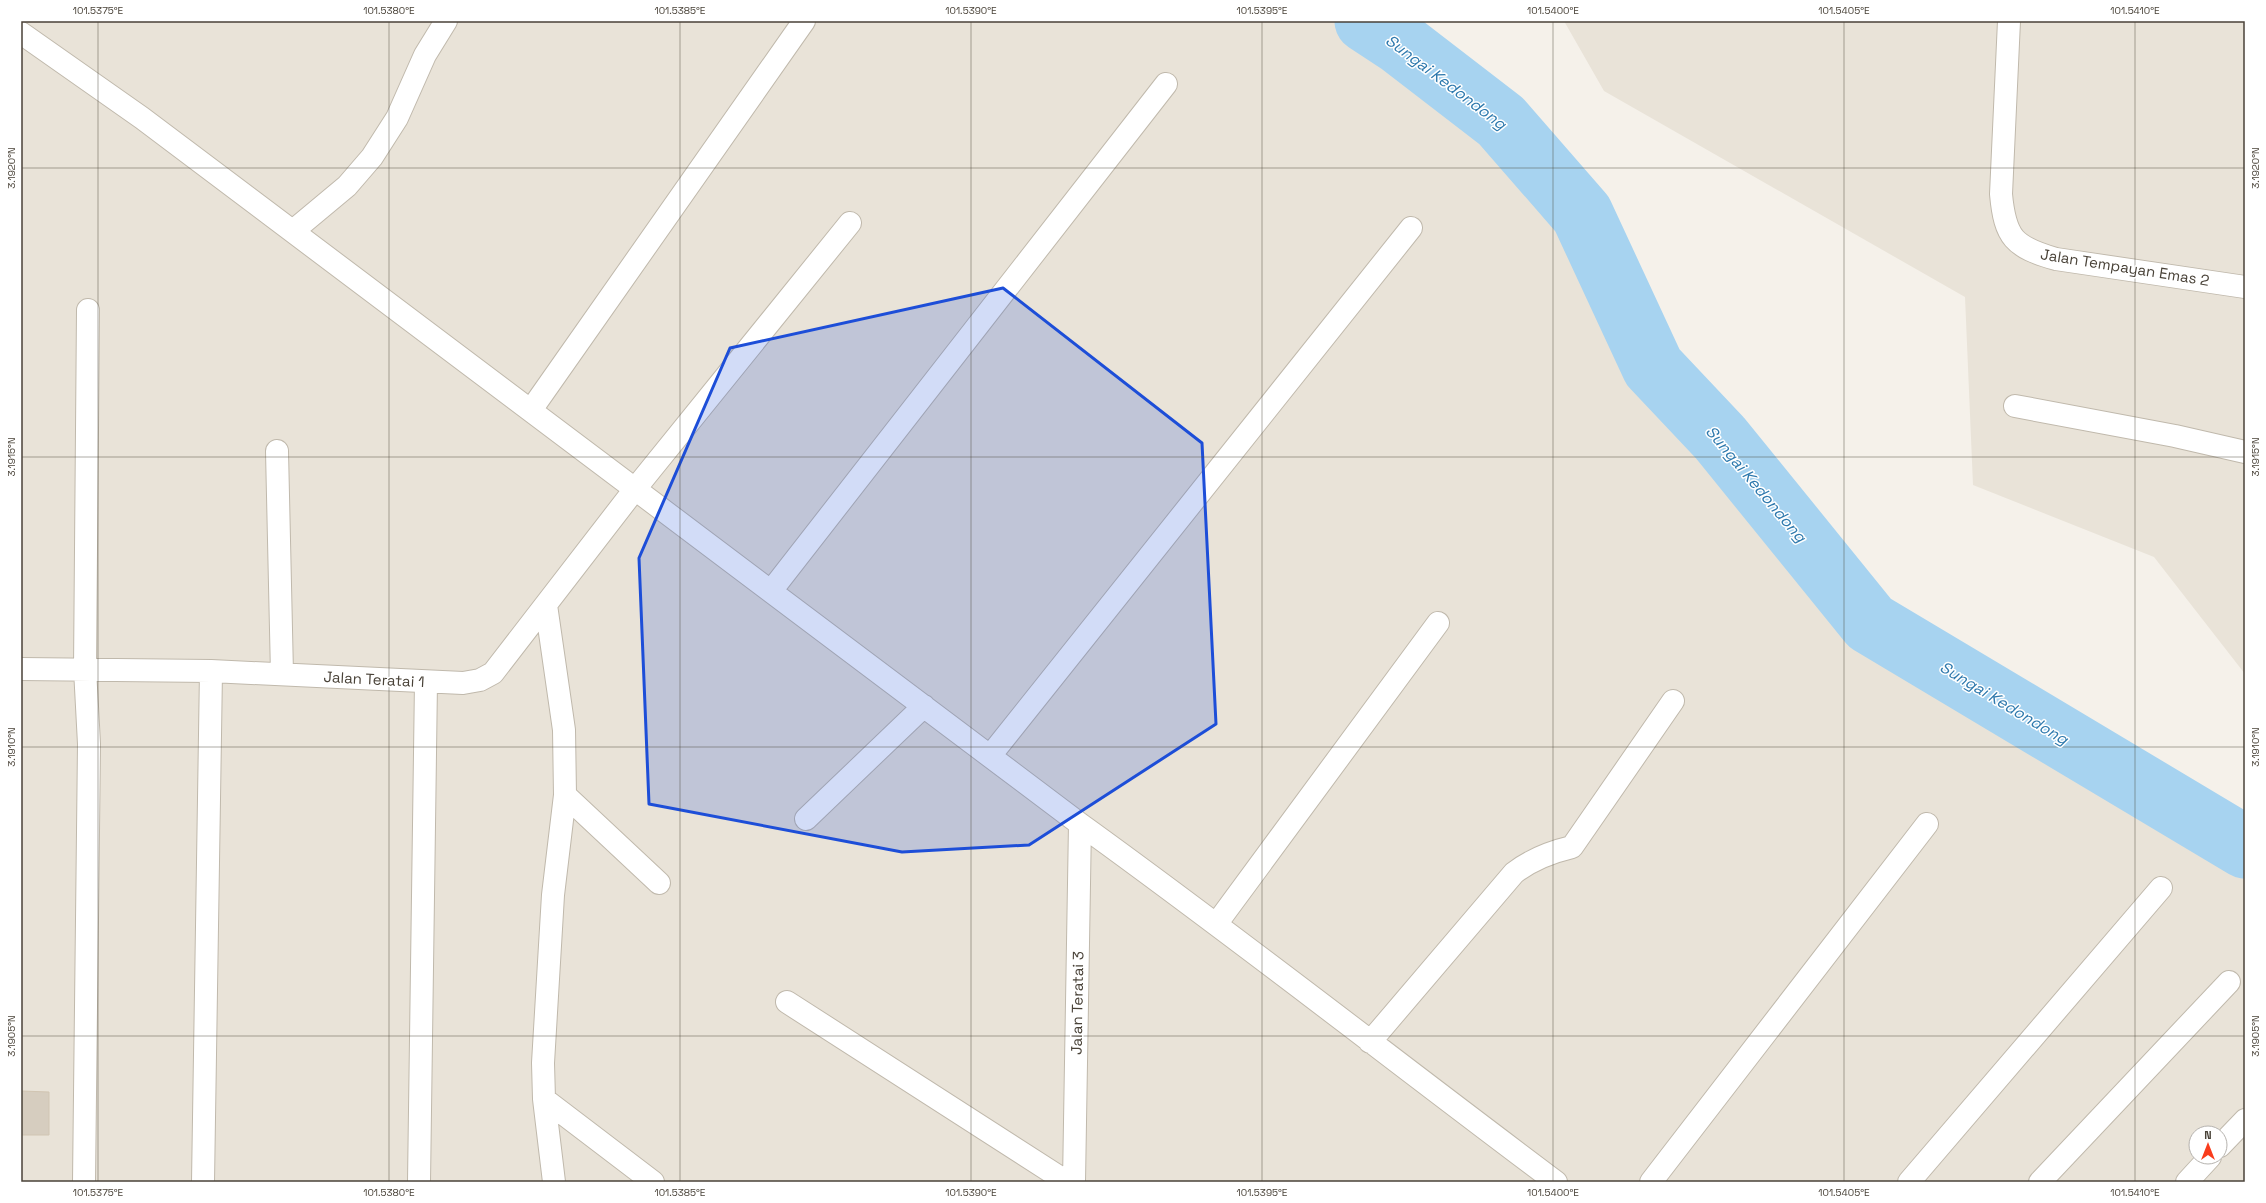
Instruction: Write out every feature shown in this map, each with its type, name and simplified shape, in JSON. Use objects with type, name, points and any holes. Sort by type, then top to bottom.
[{"type":"street","points":[[293,231],[347,186],[372,157],[397,118],[425,55],[446,21]]},
{"type":"street","points":[[531,410],[804,21]]},
{"type":"street","name":"Jalan Tempayan Emas 2","points":[[2009,21],[2001,194],[2004,219],[2012,237],[2033,252],[2056,259],[2245,287]]},
{"type":"street","points":[[21,33],[142,118],[293,231],[1080,824],[1217,923],[1370,1042],[1556,1182]]},
{"type":"street","points":[[771,591],[1166,84]]},
{"type":"street","name":"Jalan Teratai 1","points":[[21,669],[211,671],[426,682],[474,681],[493,673],[635,489],[850,223]]},
{"type":"street","points":[[990,756],[1411,228]]},
{"type":"street","points":[[84,1182],[89,744],[85,670],[88,310]]},
{"type":"street","points":[[2015,406],[2175,436],[2245,452]]},
{"type":"street","points":[[278,451],[282,674]]},
{"type":"street","points":[[546,605],[564,730],[565,795],[553,895],[543,1063],[544,1099],[554,1182]]},
{"type":"street","points":[[1217,923],[1438,623]]},
{"type":"street","points":[[203,1182],[211,671]]},
{"type":"street","points":[[419,1182],[426,682]]},
{"type":"street","points":[[1370,1042],[1514,873],[1527,863],[1554,851],[1572,847],[1673,701]]},
{"type":"street","points":[[806,819],[924,706]]},
{"type":"street","points":[[565,795],[659,883]]},
{"type":"street","name":"Jalan Teratai 3","points":[[1074,1182],[1080,824]]},
{"type":"street","points":[[1651,1182],[1927,824]]},
{"type":"street","points":[[1910,1182],[2161,888]]},
{"type":"street","points":[[2040,1182],[2229,982]]},
{"type":"street","points":[[787,1002],[1067,1182]]},
{"type":"street","points":[[544,1099],[653,1182]]},
{"type":"street","points":[[2228,1138],[2245,1120]]},
{"type":"street","points":[[2187,1182],[2203,1165]]},
{"type":"highlighted area","points":[[1003,288],[1202,443],[1216,724],[1029,845],[902,852],[649,804],[639,558],[730,348]]},
{"type":"shaded area","points":[[21,21],[1375,21],[1506,119],[1587,213],[1656,364],[1721,437],[1872,621],[2245,839],[2245,1182],[21,1182]]},
{"type":"shaded area","points":[[1564,21],[2245,21],[2245,674],[2154,557],[1973,485],[1965,297],[1604,91]]},
{"type":"building","points":[[21,1091],[49,1092],[49,1135],[21,1135]]},
{"type":"waterway","name":"Sungai Kedondong","points":[[1366,21],[1401,44],[1501,121],[1582,214],[1653,367],[1720,438],[1870,623],[2245,847]]}]
